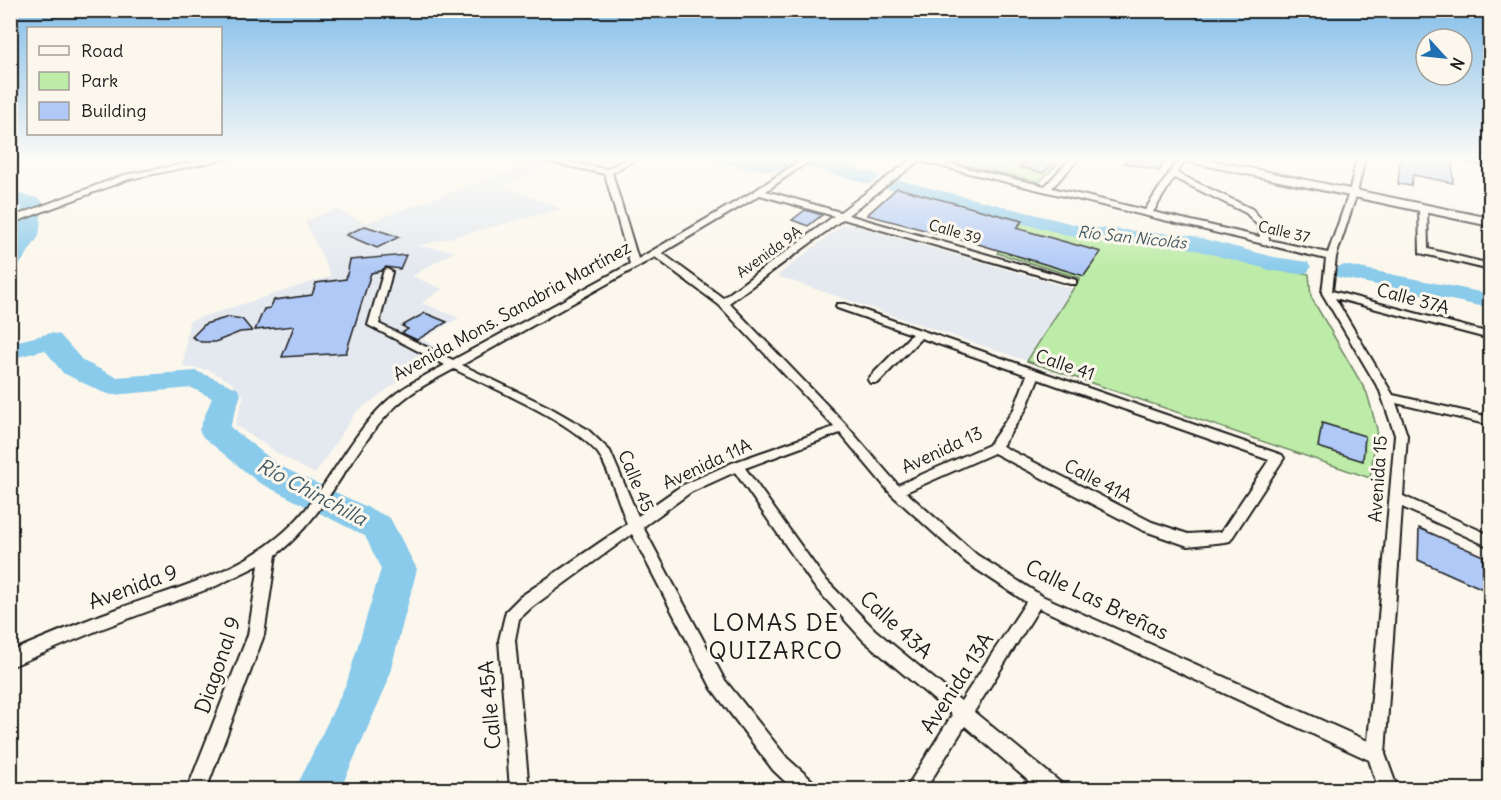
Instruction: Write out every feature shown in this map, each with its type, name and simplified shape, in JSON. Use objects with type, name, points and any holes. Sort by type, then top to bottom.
[{"type":"main road","points":[[1364,195],[1491,222]]},
{"type":"street","points":[[10,221],[80,195]]},
{"type":"street","points":[[615,195],[635,265]]},
{"type":"street","name":"Avenida Mons. Sanabria Martínez","points":[[269,552],[306,518],[386,406],[453,362],[635,265],[753,195]]},
{"type":"street","name":"Calle 39","points":[[771,195],[1073,282]]},
{"type":"street","name":"Avenida 9A","points":[[723,303],[868,195]]},
{"type":"street","name":"Calle 37","points":[[1074,195],[1330,257]]},
{"type":"street","points":[[1148,213],[1159,195]]},
{"type":"street","points":[[1221,195],[1249,211],[1263,226],[1265,241]]},
{"type":"street","points":[[1327,293],[1330,257],[1352,195]]},
{"type":"street","points":[[1423,208],[1423,251],[1491,267]]},
{"type":"street","name":"Calle Las Breñas","points":[[656,253],[723,303],[842,428],[896,491],[972,558],[1036,600],[1376,754]]},
{"type":"street","name":"Calle 45","points":[[387,272],[373,325],[453,362],[583,432],[604,451],[634,524],[718,684],[780,764],[808,789]]},
{"type":"street","name":"Calle 37A","points":[[1327,293],[1491,336]]},
{"type":"street","name":"Avenida 15","points":[[1327,293],[1389,398],[1401,435],[1376,754]]},
{"type":"street","name":"Calle 41","points":[[841,306],[1278,458],[1226,537],[1188,540]]},
{"type":"street","points":[[874,380],[919,333]]},
{"type":"street","name":"Avenida 13","points":[[896,491],[994,448],[1020,409],[1034,374]]},
{"type":"street","points":[[1389,398],[1491,421]]},
{"type":"street","name":"Avenida 11A","points":[[512,616],[548,584],[686,489],[737,466],[842,428]]},
{"type":"street","name":"Calle 41A","points":[[994,448],[1147,526],[1188,540]]},
{"type":"street","name":"Calle 43A","points":[[737,466],[819,582],[869,635],[1054,789]]},
{"type":"street","points":[[1395,498],[1491,541]]},
{"type":"street","name":"Avenida 9","points":[[10,660],[70,632],[222,578],[269,552]]},
{"type":"street","name":"Diagonal 9","points":[[196,789],[256,635],[269,552]]},
{"type":"street","name":"Avenida 13A","points":[[914,789],[1036,600]]},
{"type":"street","name":"Calle 45A","points":[[512,616],[507,640],[516,788]]},
{"type":"street","points":[[1376,754],[1389,789]]},
{"type":"shaded area","points":[[442,195],[527,195],[561,209],[418,246],[455,251],[412,276],[442,289],[422,303],[459,318],[422,339],[448,353],[399,381],[356,412],[315,474],[282,456],[235,425],[244,396],[231,382],[209,370],[183,367],[189,321],[331,276],[305,221],[336,209],[366,223]]},
{"type":"shaded area","points":[[850,224],[1073,289],[1027,361],[777,276],[842,225]]},
{"type":"green space","points":[[1024,220],[1092,239],[1136,239],[1186,245],[1309,274],[1311,297],[1367,393],[1377,429],[1370,478],[1027,361],[1080,278],[997,253]]},
{"type":"building","points":[[889,195],[925,195],[1022,221],[1016,228],[1101,252],[1084,276],[978,244],[867,215]]},
{"type":"building","points":[[805,210],[822,215],[808,226],[792,220]]},
{"type":"building","points":[[365,226],[399,237],[377,248],[346,235]]},
{"type":"building","points":[[406,255],[400,269],[386,267],[381,271],[371,273],[346,353],[282,357],[294,326],[255,330],[264,309],[270,308],[274,300],[312,295],[316,283],[346,279],[350,260]]},
{"type":"building","points":[[425,313],[447,322],[417,340],[402,333],[408,329],[402,326]]},
{"type":"building","points":[[229,317],[242,319],[252,331],[240,332],[215,342],[201,342],[192,337],[205,324]]},
{"type":"building","points":[[1322,423],[1365,436],[1363,461],[1318,447]]},
{"type":"building","points":[[1419,528],[1483,556],[1483,589],[1418,560]]},
{"type":"waterway","name":"Río San Nicolás","points":[[938,195],[1025,216],[1083,233],[1189,242],[1274,264],[1300,267]]},
{"type":"waterway","name":"Río Chinchilla","points":[[10,197],[33,203],[28,236],[10,262]]},
{"type":"waterway","name":"Río San Nicolás","points":[[1345,272],[1490,301]]},
{"type":"waterway","name":"Río Chinchilla","points":[[10,351],[51,341],[73,367],[112,386],[196,379],[227,394],[214,430],[269,474],[378,527],[399,569],[367,684],[317,790]]},
{"type":"district","name":"LOMAS DE QUIZARCO","points":[[776,637]]}]
